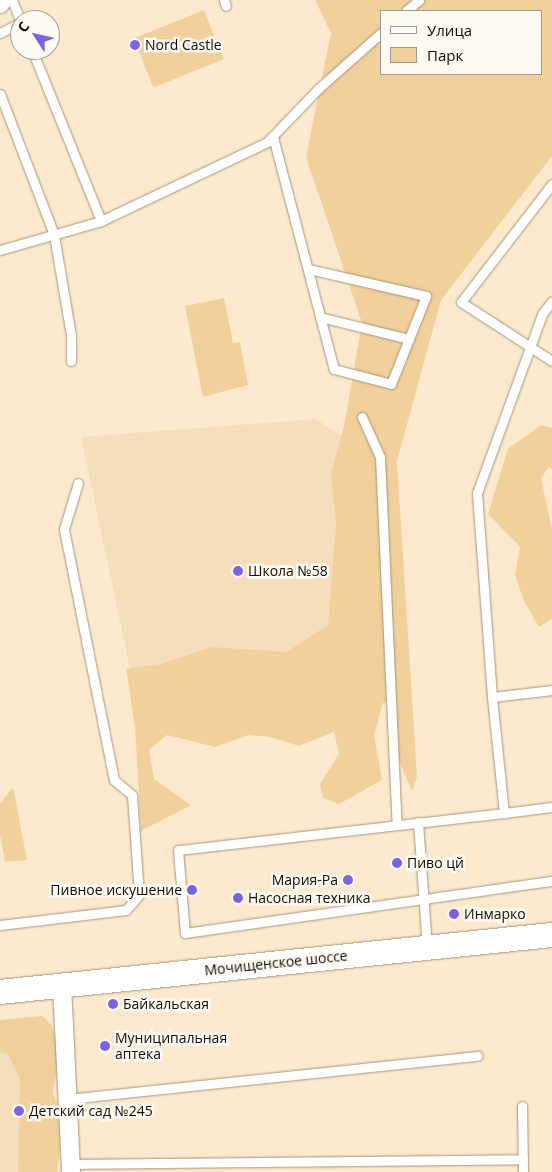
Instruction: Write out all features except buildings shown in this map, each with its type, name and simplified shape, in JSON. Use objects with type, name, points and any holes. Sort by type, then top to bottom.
[{"type":"main road","name":"Мочищенское шоссе","points":[[0,992],[552,935]]},
{"type":"street","points":[[0,4],[3,0]]},
{"type":"street","points":[[62,986],[70,1168]]},
{"type":"lane","points":[[407,10],[419,0]]},
{"type":"lane","points":[[0,250],[100,221],[273,137],[318,88],[380,34]]},
{"type":"lane","points":[[36,60],[100,221]]},
{"type":"lane","points":[[0,94],[54,235],[71,336],[72,361]]},
{"type":"lane","points":[[273,137],[334,369],[391,384],[426,296],[308,269]]},
{"type":"lane","points":[[552,184],[461,302],[552,361]]},
{"type":"lane","points":[[504,813],[492,697],[477,493],[542,314],[552,301]]},
{"type":"lane","points":[[320,316],[409,339]]},
{"type":"lane","points":[[362,417],[380,458],[396,825]]},
{"type":"lane","points":[[0,925],[126,910],[139,895],[132,795],[114,780],[64,529],[78,483]]},
{"type":"lane","points":[[492,697],[552,690]]},
{"type":"lane","points":[[552,806],[178,850],[185,934],[552,881]]},
{"type":"lane","points":[[418,822],[425,898],[427,947]]},
{"type":"lane","points":[[67,1099],[478,1056]]},
{"type":"lane","points":[[522,1106],[523,1172]]},
{"type":"lane","points":[[70,1168],[523,1159]]},
{"type":"shaded area","name":"Школа №58","points":[[316,419],[365,452],[369,690],[142,726],[81,437]]},
{"type":"shaded area","name":"Детский сад №245","points":[[0,1044],[38,1044],[38,1172],[0,1172]]},
{"type":"green space","points":[[315,0],[552,0],[552,156],[441,300],[397,461],[417,777],[412,791],[399,760],[395,701],[383,703],[374,735],[382,780],[339,804],[323,798],[320,784],[339,754],[334,732],[299,746],[270,737],[249,735],[215,747],[167,735],[149,750],[154,779],[191,805],[141,831],[135,727],[126,669],[161,664],[212,647],[286,652],[328,625],[336,525],[331,474],[344,426],[362,323],[306,157],[331,33]]},
{"type":"green space","points":[[204,10],[224,59],[153,88],[134,38]]},
{"type":"green space","points":[[224,298],[233,343],[240,342],[248,385],[203,397],[185,306]]},
{"type":"green space","points":[[541,425],[552,428],[552,469],[549,467],[541,478],[552,530],[552,619],[539,627],[524,601],[515,575],[520,547],[488,514],[508,449]]},
{"type":"green space","points":[[13,787],[27,860],[5,862],[0,835],[0,804]]},
{"type":"green space","points":[[43,1016],[52,1026],[59,1052],[53,1093],[63,1119],[57,1172],[18,1172],[20,1079],[8,1054],[0,1052],[0,1020]]},
{"type":"place","name":"Nord Castle","points":[[135,45]]},
{"type":"place","name":"Школа №58","points":[[238,571]]},
{"type":"place","name":"Пиво цй","points":[[397,863]]},
{"type":"place","name":"Мария-Ра","points":[[348,880]]},
{"type":"place","name":"Пивное искушение","points":[[192,890]]},
{"type":"place","name":"Насосная техника","points":[[238,898]]},
{"type":"place","name":"Инмарко","points":[[454,914]]},
{"type":"place","name":"Байкальская","points":[[113,1004]]},
{"type":"place","name":"Муниципальная аптека","points":[[105,1046]]},
{"type":"place","name":"Детский сад №245","points":[[19,1111]]}]
